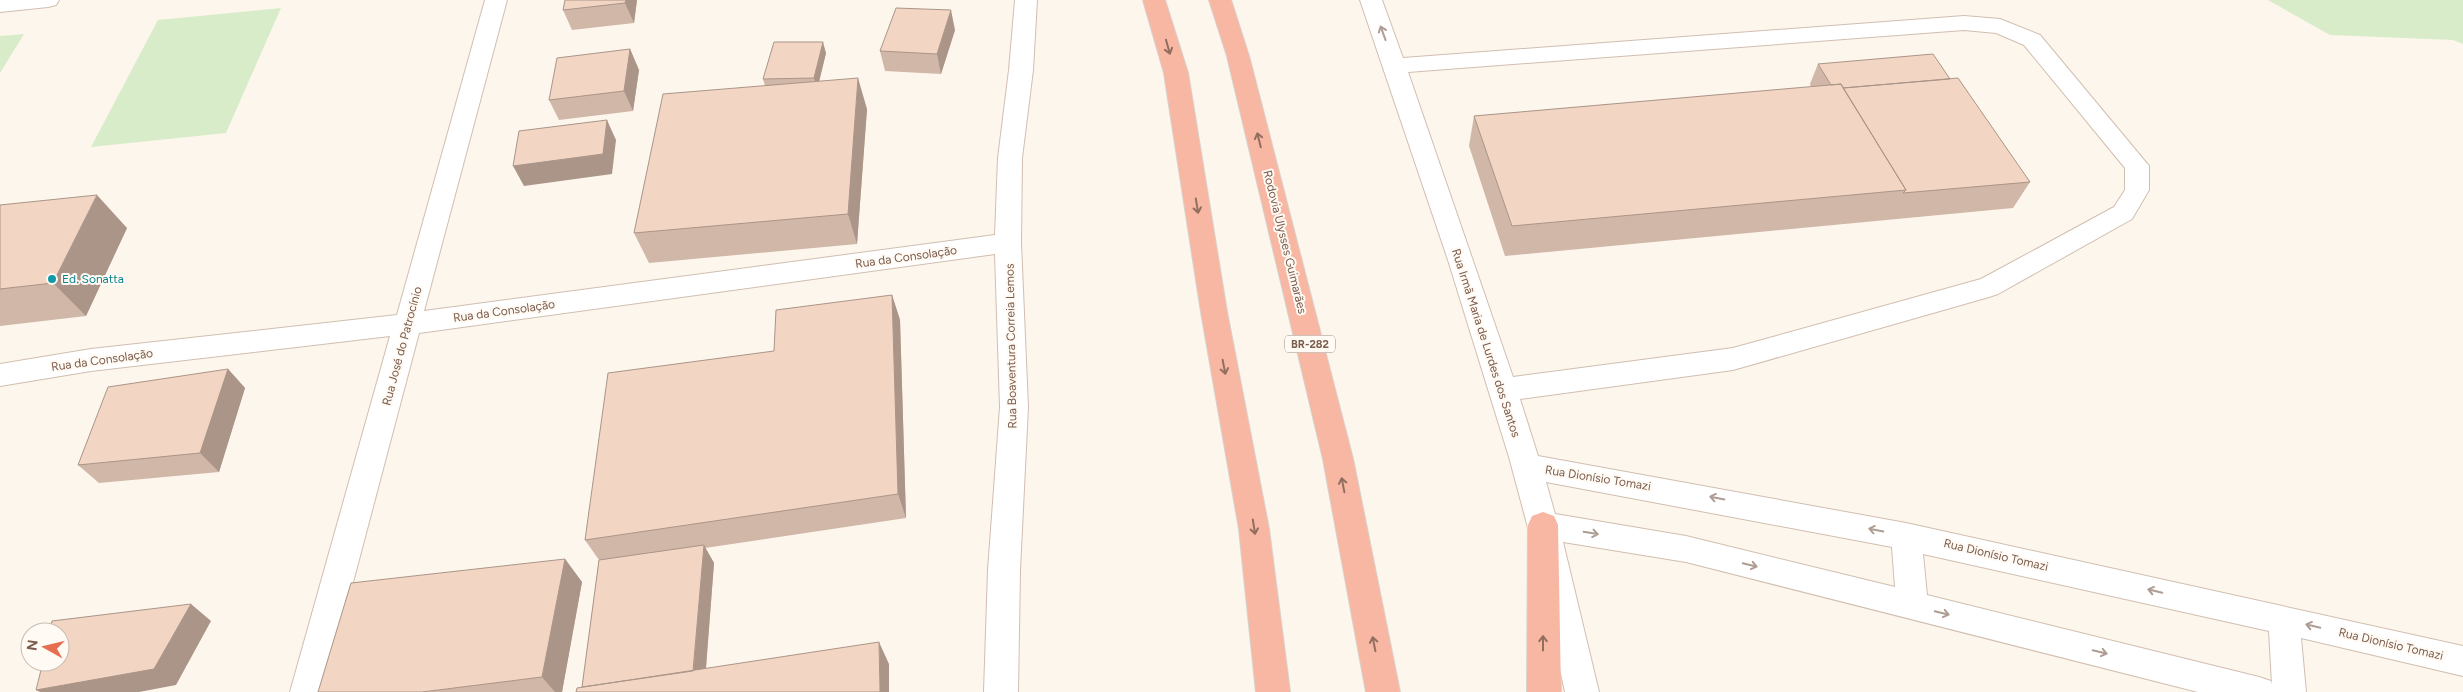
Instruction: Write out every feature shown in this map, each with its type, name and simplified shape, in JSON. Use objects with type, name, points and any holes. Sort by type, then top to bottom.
[{"type":"highway","points":[[1154,0],[1176,73],[1214,312],[1254,529],[1273,692]]},
{"type":"highway","name":"Rodovia Ulysses Guimarães","points":[[1220,0],[1247,92],[1338,459],[1383,692]]},
{"type":"highway","points":[[1543,525],[1544,692]]},
{"type":"street","points":[[11,3],[48,0]]},
{"type":"street","name":"Rua José do Patrocínio","points":[[306,692],[496,0]]},
{"type":"street","name":"Rua Boaventura Correia Lemos","points":[[1000,692],[1004,570],[1014,407],[1008,244],[1010,158],[1021,70],[1026,0]]},
{"type":"street","name":"Rua Irmã Maria de Lurdes dos Santos","points":[[1371,0],[1420,137],[1502,390],[1543,525],[1582,692]]},
{"type":"street","points":[[1395,66],[1964,23],[2000,26],[2032,40],[2137,166],[2137,190],[2123,213],[1989,287],[1733,359],[1502,390]]},
{"type":"street","name":"Rua da Consolação","points":[[0,375],[91,360],[408,324],[1008,244]]},
{"type":"street","name":"Rua Dionísio Tomazi","points":[[1525,466],[1684,492],[1906,536],[2463,661]]},
{"type":"street","points":[[1543,525],[1686,549],[2259,692]]},
{"type":"street","points":[[1906,536],[1912,606]]},
{"type":"street","points":[[2284,620],[2289,692]]},
{"type":"green space","points":[[2268,0],[2463,0],[2463,44],[2453,40],[2330,35]]},
{"type":"green space","points":[[281,8],[226,133],[91,147],[158,20]]},
{"type":"green space","points":[[24,34],[0,73],[0,36]]},
{"type":"building","points":[[565,0],[626,0],[625,3],[563,10]]},
{"type":"building","points":[[896,8],[951,10],[937,54],[880,51]]},
{"type":"building","points":[[774,42],[823,42],[814,78],[763,79]]},
{"type":"building","points":[[630,49],[624,91],[549,100],[557,58]]},
{"type":"building","points":[[1933,54],[1950,79],[1843,88],[1841,84],[1831,85],[1818,64]]},
{"type":"building","points":[[858,78],[848,214],[634,233],[663,94]]},
{"type":"building","points":[[1958,78],[2030,182],[1903,193],[1906,190],[1843,88]]},
{"type":"building","points":[[1841,84],[1906,190],[1512,226],[1474,116]]},
{"type":"building","points":[[607,120],[603,154],[513,166],[519,131]]},
{"type":"building","points":[[97,195],[53,283],[0,289],[0,205]]},
{"type":"building","points":[[892,295],[898,494],[585,540],[608,373],[774,351],[776,310]]},
{"type":"building","points":[[228,369],[200,453],[78,465],[108,387]]},
{"type":"building","points":[[704,545],[693,671],[582,687],[599,560]]},
{"type":"building","points":[[565,559],[542,677],[422,692],[318,692],[351,583]]},
{"type":"building","points":[[191,604],[154,669],[36,690],[40,672],[70,672],[70,622],[52,621]]},
{"type":"building","points":[[879,642],[880,692],[576,692],[577,688]]},
{"type":"place","name":"Ed. Sonatta","points":[[52,279]]}]
